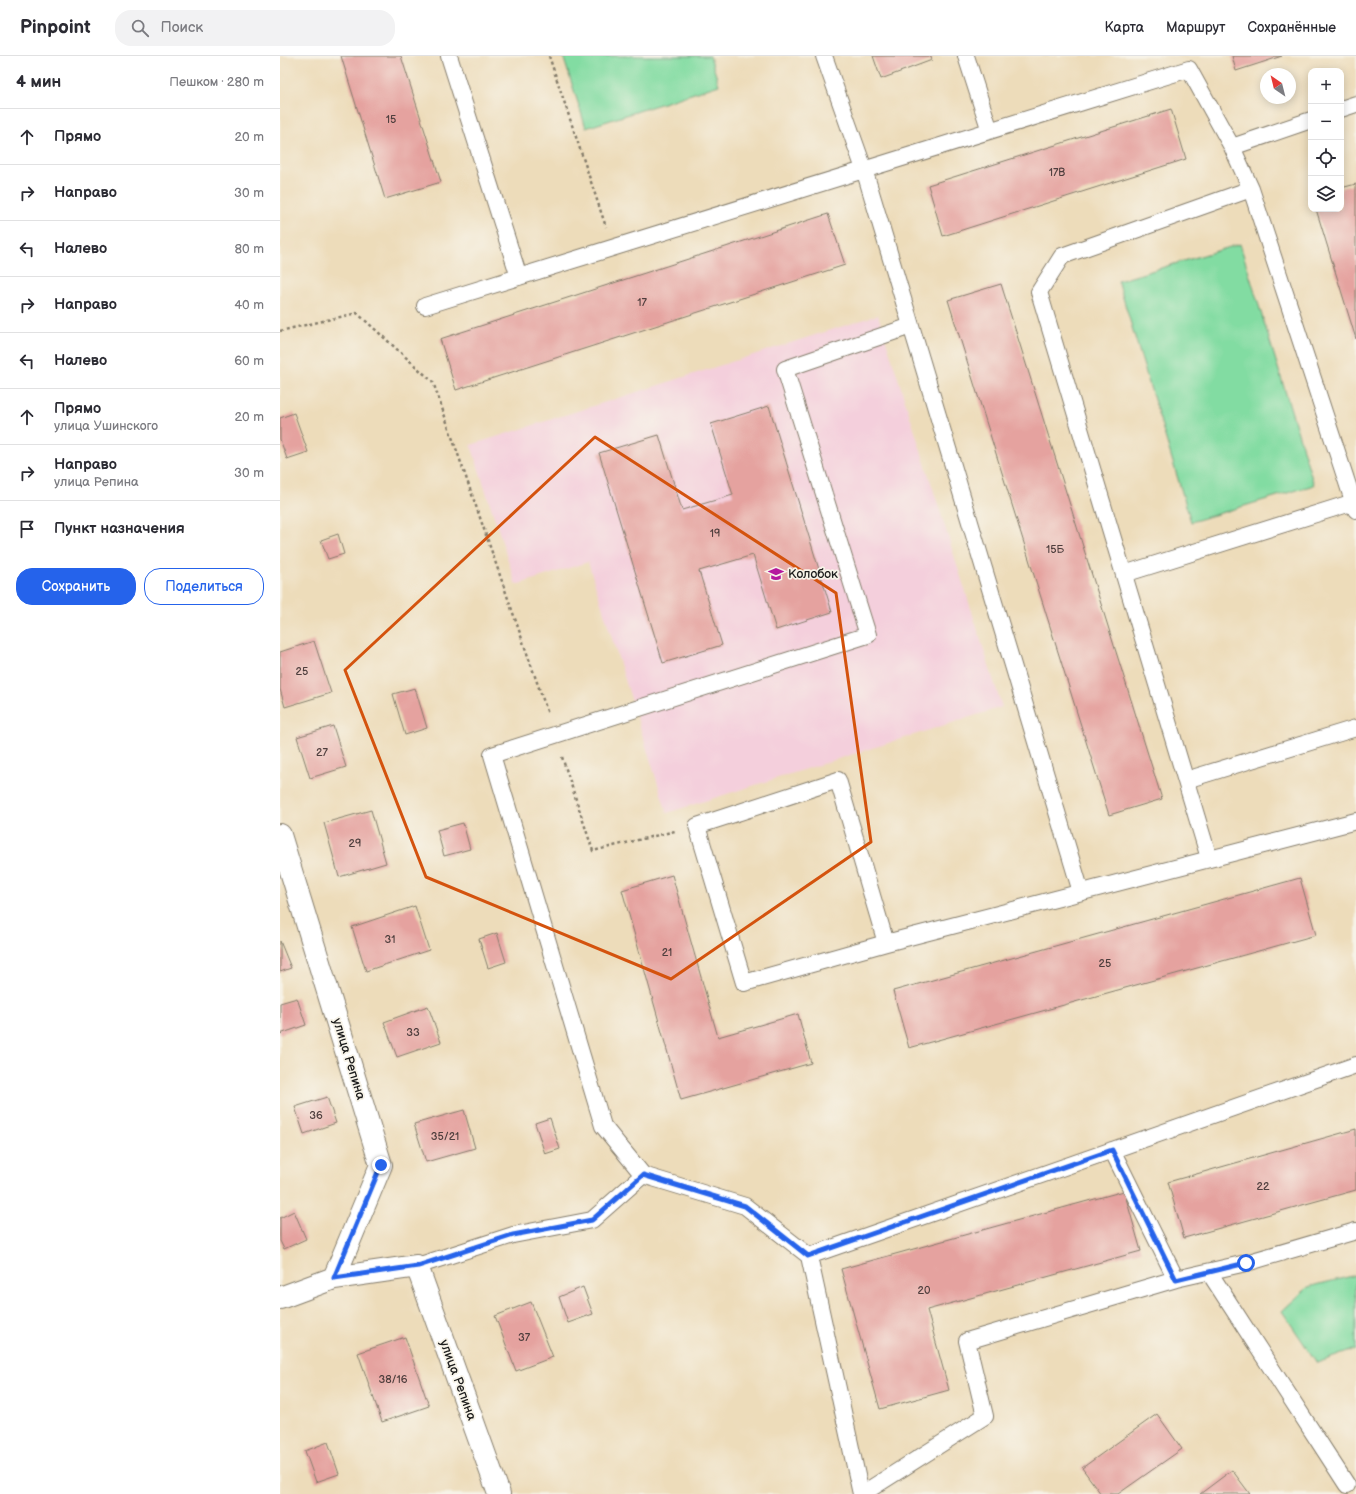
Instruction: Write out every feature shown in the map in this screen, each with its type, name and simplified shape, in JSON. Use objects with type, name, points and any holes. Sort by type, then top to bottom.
[{"type":"street","name":"улица Репина","points":[[280,835],[381,1165],[334,1278]]},
{"type":"street","name":"улица Репина","points":[[418,1266],[500,1494]]},
{"type":"street","points":[[280,1298],[334,1278],[418,1266]]},
{"type":"lane","points":[[449,56],[519,277]]},
{"type":"lane","points":[[824,56],[864,169],[1081,892]]},
{"type":"lane","points":[[966,56],[990,131]]},
{"type":"lane","points":[[425,306],[990,131],[1187,62],[1232,147],[1251,189],[1355,506],[1124,574]]},
{"type":"lane","points":[[1344,108],[1356,104]]},
{"type":"lane","points":[[1232,147],[1308,121]]},
{"type":"lane","points":[[1209,858],[1039,292],[1062,256],[1251,189]]},
{"type":"lane","points":[[911,326],[785,369],[868,635],[492,755],[603,1126],[643,1175],[745,1206],[808,1256],[862,1494],[985,1416],[966,1341],[1176,1280],[1246,1263],[1356,1231]]},
{"type":"lane","points":[[1186,780],[1356,728]]},
{"type":"lane","points":[[886,942],[838,780],[697,826],[744,983],[886,942],[1356,821]]},
{"type":"lane","points":[[808,1256],[1356,1065]]},
{"type":"lane","points":[[1112,1150],[1176,1280]]},
{"type":"lane","points":[[418,1266],[513,1235],[592,1220],[643,1175]]},
{"type":"lane","points":[[1209,1272],[1347,1485]]},
{"type":"path","points":[[549,56],[613,248]]},
{"type":"path","points":[[280,331],[357,313],[433,382],[549,717]]},
{"type":"path","points":[[561,754],[593,851],[697,826]]},
{"type":"highlighted area","points":[[595,437],[836,593],[871,842],[671,979],[426,877],[345,670]]},
{"type":"shaded area","name":"Колобок","points":[[878,315],[1002,707],[667,813],[588,562],[516,585],[471,445]]},
{"type":"green space","points":[[563,56],[710,56],[719,85],[586,128]]},
{"type":"green space","points":[[1240,244],[1314,485],[1191,522],[1118,281]]},
{"type":"green space","points":[[1356,1275],[1356,1349],[1317,1363],[1282,1311],[1308,1287]]},
{"type":"building","points":[[341,56],[401,56],[441,182],[385,199]]},
{"type":"building","points":[[873,56],[931,56],[932,60],[881,79]]},
{"type":"building","points":[[1232,56],[1282,56],[1236,71]]},
{"type":"building","points":[[1171,109],[1186,159],[943,236],[928,185]]},
{"type":"building","points":[[1356,184],[1356,339],[1317,212],[1344,212],[1344,187]]},
{"type":"building","points":[[828,214],[845,265],[456,390],[440,339]]},
{"type":"building","points":[[1001,284],[1162,799],[1109,815],[948,300]]},
{"type":"building","points":[[769,406],[832,612],[776,630],[753,555],[699,571],[722,645],[663,663],[599,453],[659,435],[682,510],[733,495],[711,424]]},
{"type":"building","points":[[294,413],[308,452],[287,459],[280,439],[280,418]]},
{"type":"building","points":[[338,534],[344,554],[328,559],[321,540]]},
{"type":"building","points":[[314,641],[331,693],[285,707],[280,689],[280,652]]},
{"type":"building","points":[[415,688],[427,728],[405,735],[393,694]]},
{"type":"building","points":[[333,726],[346,767],[310,778],[297,737]]},
{"type":"building","points":[[371,810],[386,863],[339,877],[324,823]]},
{"type":"building","points":[[463,823],[470,849],[444,856],[437,830]]},
{"type":"building","points":[[672,875],[718,1037],[798,1014],[811,1063],[681,1100],[622,890]]},
{"type":"building","points":[[1300,878],[1316,935],[909,1048],[893,991]]},
{"type":"building","points":[[415,906],[429,950],[366,971],[352,927]]},
{"type":"building","points":[[497,933],[506,962],[488,968],[479,939]]},
{"type":"building","points":[[280,941],[291,968],[280,972]]},
{"type":"building","points":[[297,998],[306,1025],[280,1034],[280,1003]]},
{"type":"building","points":[[428,1006],[441,1042],[397,1057],[384,1022]]},
{"type":"building","points":[[327,1097],[336,1123],[304,1134],[295,1107]]},
{"type":"building","points":[[464,1110],[475,1148],[426,1162],[414,1124]]},
{"type":"building","points":[[550,1118],[560,1149],[545,1154],[535,1123]]},
{"type":"building","points":[[1356,1129],[1356,1190],[1184,1238],[1168,1182]]},
{"type":"building","points":[[1124,1191],[1141,1251],[927,1310],[949,1390],[880,1409],[841,1269]]},
{"type":"building","points":[[294,1211],[306,1239],[284,1249],[280,1241],[280,1218]]},
{"type":"building","points":[[583,1287],[593,1314],[568,1323],[559,1297]]},
{"type":"building","points":[[531,1302],[553,1357],[516,1371],[495,1316]]},
{"type":"building","points":[[405,1337],[429,1406],[382,1422],[358,1353]]},
{"type":"building","points":[[1157,1414],[1182,1449],[1118,1494],[1101,1494],[1082,1468]]},
{"type":"building","points":[[328,1442],[339,1474],[316,1482],[305,1451]]},
{"type":"building","points":[[1232,1470],[1250,1494],[1200,1494]]},
{"type":"place","name":"Колобок","points":[[776,574]]},
{"type":"route","points":[[381,1165],[334,1278],[418,1266],[513,1235],[592,1220],[643,1175],[745,1206],[808,1256],[1112,1150],[1176,1280],[1246,1263]]}]
